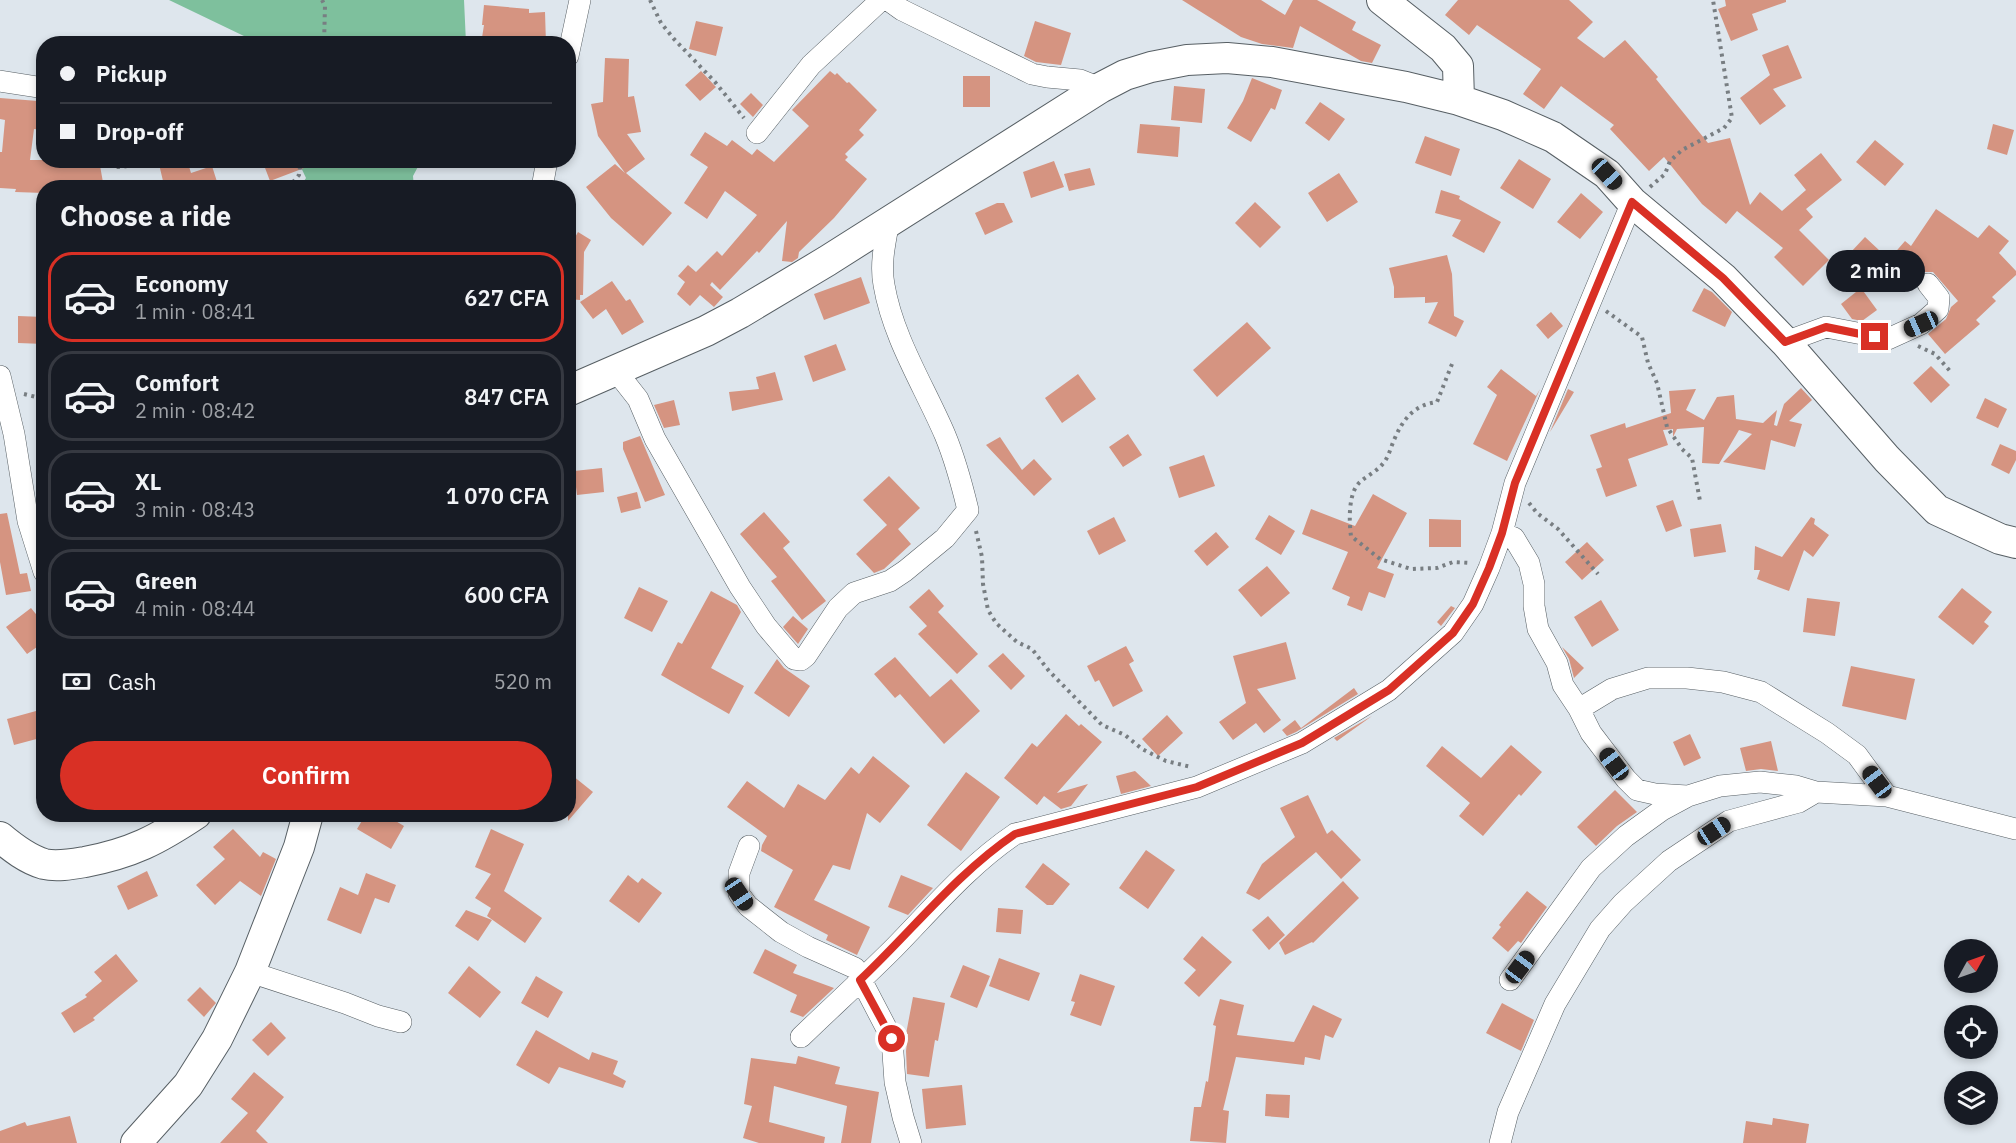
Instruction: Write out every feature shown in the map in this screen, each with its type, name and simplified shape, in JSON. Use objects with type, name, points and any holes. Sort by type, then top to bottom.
[{"type":"main road","points":[[1382,0],[1443,48],[1458,66],[1459,100]]},
{"type":"main road","points":[[576,388],[706,331],[740,313],[1100,88],[1125,75],[1187,60],[1227,58],[1272,62],[1406,87],[1459,100],[1503,115],[1553,137],[1607,174],[1632,202],[1723,278],[1785,342],[1887,459],[1937,510],[2000,539],[2016,543]]},
{"type":"main road","points":[[0,837],[21,854],[44,864],[71,865],[112,857],[142,847],[183,822]]},
{"type":"main road","points":[[136,1143],[188,1085],[217,1039],[250,972],[306,822]]},
{"type":"street","points":[[572,36],[580,0]]},
{"type":"street","points":[[757,133],[811,65],[881,0]]},
{"type":"street","points":[[888,0],[911,15],[1032,74],[1080,80],[1100,88]]},
{"type":"street","points":[[0,81],[36,87]]},
{"type":"street","points":[[801,1036],[962,878],[993,849],[1015,834],[1197,787],[1302,743],[1389,690],[1453,633],[1473,604],[1489,568],[1502,533],[1515,483],[1632,202]]},
{"type":"street","points":[[616,371],[638,399],[655,439],[740,587],[766,626],[794,659],[801,660],[838,608],[854,593],[890,581],[905,571],[945,538],[968,510],[962,484],[945,436],[895,324],[884,285],[882,264],[889,221]]},
{"type":"street","points":[[1785,342],[1826,327],[1888,339],[1921,324],[1938,309],[1939,298],[1928,284]]},
{"type":"street","points":[[0,376],[14,434],[28,521],[36,546]]},
{"type":"street","points":[[1502,533],[1514,538],[1529,563],[1534,584],[1534,606],[1538,629],[1557,663],[1563,685],[1591,733],[1637,790],[1654,794],[1688,796]]},
{"type":"street","points":[[1579,709],[1612,689],[1648,678],[1711,680],[1751,689],[1761,692],[1817,726],[1857,755],[1887,795]]},
{"type":"street","points":[[1510,980],[1591,868],[1626,836],[1662,810],[1688,796],[1720,786],[1760,782],[1796,786],[1816,792],[1887,795],[2016,830]]},
{"type":"street","points":[[1500,1143],[1508,1112],[1555,1004],[1600,929],[1623,903],[1669,861],[1729,821],[1799,802],[1816,792]]},
{"type":"street","points":[[749,846],[738,873],[739,894],[748,906],[781,932],[855,968],[892,1039],[895,1082],[911,1143]]},
{"type":"street","points":[[250,972],[401,1022]]},
{"type":"path","points":[[322,0],[325,6],[324,36]]},
{"type":"path","points":[[650,0],[661,23],[715,82],[757,133]]},
{"type":"path","points":[[1632,202],[1665,174],[1670,161],[1682,150],[1724,128],[1732,118],[1713,0]]},
{"type":"path","points":[[1591,300],[1642,337],[1648,363],[1657,383],[1667,427],[1682,450],[1692,458],[1700,501]]},
{"type":"path","points":[[1888,339],[1908,342],[1935,354],[1950,371]]},
{"type":"path","points":[[1452,364],[1437,402],[1425,404],[1409,413],[1384,462],[1371,475],[1358,483],[1349,522],[1351,536],[1380,560],[1412,569],[1437,568],[1453,562],[1494,566],[1489,568]]},
{"type":"path","points":[[1515,483],[1537,513],[1558,529],[1598,574]]},
{"type":"path","points":[[968,510],[976,532],[988,610],[996,623],[1017,642],[1032,649],[1055,678],[1102,725],[1125,735],[1142,749],[1166,761],[1187,765],[1209,777],[1197,787]]},
{"type":"green space","points":[[169,0],[464,0],[466,36],[244,36]]},
{"type":"green space","points":[[301,168],[417,168],[413,180],[305,180],[306,178]]},
{"type":"building","points":[[1182,0],[1261,0],[1285,15],[1293,0],[1317,0],[1356,22],[1352,30],[1381,45],[1372,63],[1361,61],[1300,26],[1293,48],[1262,44],[1241,37]]},
{"type":"building","points":[[1458,0],[1569,0],[1593,22],[1577,38],[1604,58],[1625,40],[1658,77],[1656,79],[1708,143],[1730,138],[1750,205],[1760,192],[1782,211],[1806,190],[1794,175],[1821,153],[1842,180],[1806,209],[1813,217],[1799,230],[1829,260],[1803,286],[1774,257],[1783,248],[1737,211],[1726,224],[1702,204],[1664,157],[1649,171],[1610,129],[1614,125],[1561,86],[1544,109],[1523,94],[1541,69],[1477,25],[1469,35],[1445,15]]},
{"type":"building","points":[[1725,0],[1786,0],[1786,2],[1752,14],[1758,30],[1731,41],[1718,9],[1726,6]]},
{"type":"building","points":[[484,5],[529,9],[529,13],[545,12],[546,36],[482,36],[484,25],[482,25]]},
{"type":"building","points":[[696,21],[723,27],[716,56],[689,49]]},
{"type":"building","points":[[1035,21],[1071,33],[1061,65],[1036,62],[1024,56]]},
{"type":"building","points":[[1788,45],[1802,78],[1773,89],[1786,106],[1760,125],[1740,98],[1770,75],[1762,55]]},
{"type":"building","points":[[605,58],[629,59],[628,97],[634,96],[641,132],[627,134],[645,159],[626,173],[672,213],[643,246],[611,218],[586,187],[615,164],[625,173],[598,136],[591,104],[603,102]]},
{"type":"building","points":[[701,71],[716,87],[700,101],[685,85]]},
{"type":"building","points":[[830,71],[835,75],[837,73],[847,83],[849,82],[877,110],[859,130],[864,135],[845,154],[848,157],[845,160],[867,179],[834,218],[799,252],[798,258],[792,262],[782,261],[787,221],[759,253],[757,251],[720,290],[712,282],[710,285],[723,297],[714,307],[700,295],[690,306],[677,294],[685,282],[678,276],[688,265],[696,272],[717,251],[722,256],[757,215],[725,191],[707,219],[684,203],[708,167],[690,155],[705,132],[727,146],[732,140],[752,155],[757,149],[774,162],[809,126],[792,110]]},
{"type":"building","points":[[963,76],[990,76],[990,107],[963,107]]},
{"type":"building","points":[[1252,78],[1282,90],[1275,110],[1271,108],[1251,142],[1227,128],[1243,101]]},
{"type":"building","points":[[1174,86],[1205,89],[1202,123],[1171,120]]},
{"type":"building","points":[[751,93],[763,105],[753,117],[740,104]]},
{"type":"building","points":[[0,98],[36,101],[36,129],[34,129],[30,160],[36,160],[36,168],[100,168],[103,180],[36,180],[36,193],[15,192],[16,189],[0,188],[0,152],[2,152],[5,120],[0,119]]},
{"type":"building","points":[[1320,102],[1345,119],[1329,141],[1305,123]]},
{"type":"building","points":[[1140,124],[1180,127],[1178,157],[1137,153]]},
{"type":"building","points":[[1993,124],[2014,130],[2007,155],[1987,149]]},
{"type":"building","points":[[1425,136],[1460,149],[1451,176],[1415,163]]},
{"type":"building","points":[[1875,140],[1904,164],[1885,186],[1856,162]]},
{"type":"building","points":[[1519,159],[1551,179],[1533,209],[1500,188]]},
{"type":"building","points":[[1054,161],[1064,187],[1031,198],[1023,172]]},
{"type":"building","points":[[160,168],[189,168],[191,173],[213,168],[216,180],[163,180]]},
{"type":"building","points":[[265,168],[304,168],[273,180],[270,180]]},
{"type":"building","points":[[1090,168],[1095,185],[1069,191],[1064,174]]},
{"type":"building","points":[[1339,173],[1358,202],[1327,222],[1308,193]]},
{"type":"building","points":[[1441,190],[1460,196],[1459,199],[1501,222],[1484,253],[1452,236],[1461,220],[1435,213]]},
{"type":"building","points":[[1581,193],[1603,212],[1580,239],[1557,222]]},
{"type":"building","points":[[1255,202],[1281,227],[1260,248],[1235,223]]},
{"type":"building","points":[[997,203],[1004,203],[1013,222],[985,235],[975,213]]},
{"type":"building","points":[[1936,209],[1978,238],[1989,225],[2009,241],[1999,253],[2016,271],[2016,275],[1992,297],[1996,301],[1976,320],[1980,324],[1945,354],[1928,334],[1946,319],[1951,307],[1958,301],[1933,272],[1924,272],[1920,268],[1906,283],[1885,264],[1905,241],[1911,246]]},
{"type":"building","points":[[578,232],[591,240],[584,252],[583,295],[580,295],[580,300],[576,300],[576,236]]},
{"type":"building","points":[[1865,237],[1880,251],[1865,267],[1850,253]]},
{"type":"building","points":[[1447,255],[1452,274],[1454,316],[1464,321],[1456,337],[1428,323],[1438,302],[1425,303],[1425,297],[1394,298],[1394,287],[1389,268]]},
{"type":"building","points":[[861,277],[870,303],[824,320],[814,294]]},
{"type":"building","points":[[612,281],[626,301],[630,299],[644,322],[622,335],[606,309],[593,319],[580,302]]},
{"type":"building","points":[[1704,288],[1712,292],[1732,312],[1725,327],[1692,311]]},
{"type":"building","points":[[1861,288],[1877,310],[1862,321],[1852,319],[1841,304]]},
{"type":"building","points":[[1551,312],[1563,326],[1548,339],[1536,325]]},
{"type":"building","points":[[18,316],[36,317],[36,344],[18,343]]},
{"type":"building","points":[[1247,322],[1271,348],[1217,397],[1193,370]]},
{"type":"building","points":[[836,344],[846,370],[813,382],[804,356]]},
{"type":"building","points":[[1931,366],[1950,385],[1931,403],[1913,383]]},
{"type":"building","points":[[1501,369],[1536,396],[1540,389],[1507,461],[1473,444],[1497,395],[1487,387]]},
{"type":"building","points":[[775,372],[783,400],[732,411],[729,392],[759,389],[756,377]]},
{"type":"building","points":[[1078,374],[1096,399],[1062,423],[1045,398]]},
{"type":"building","points":[[1801,388],[1812,400],[1789,421],[1802,424],[1795,447],[1771,440],[1765,470],[1723,462],[1752,434],[1739,430],[1719,464],[1702,463],[1704,427],[1677,429],[1673,437],[1673,429],[1663,430],[1668,445],[1628,459],[1637,486],[1606,497],[1596,469],[1602,467],[1590,435],[1625,423],[1626,428],[1671,413],[1669,391],[1696,389],[1686,410],[1704,420],[1717,397],[1734,395],[1736,419],[1763,423],[1777,410],[1774,425],[1777,426],[1784,404]]},
{"type":"building","points":[[1568,389],[1574,392],[1550,432]]},
{"type":"building","points":[[1985,398],[2007,409],[1998,428],[1976,418]]},
{"type":"building","points":[[674,400],[680,425],[664,428],[654,405]]},
{"type":"building","points":[[1128,434],[1142,455],[1123,467],[1109,447]]},
{"type":"building","points":[[640,436],[665,495],[645,502],[623,449],[623,442]]},
{"type":"building","points":[[1000,437],[1022,470],[1034,459],[1052,479],[1034,496],[986,445]]},
{"type":"building","points":[[2000,444],[2016,451],[2016,460],[2009,474],[1991,465]]},
{"type":"building","points":[[1204,455],[1215,486],[1179,498],[1169,467]]},
{"type":"building","points":[[602,468],[604,492],[577,495],[576,471]]},
{"type":"building","points":[[889,476],[920,508],[898,529],[911,544],[884,569],[874,573],[856,554],[887,525],[863,500]]},
{"type":"building","points":[[637,492],[641,508],[621,513],[617,497]]},
{"type":"building","points":[[1373,494],[1407,513],[1377,568],[1394,574],[1385,598],[1369,592],[1362,611],[1347,605],[1350,597],[1332,589],[1348,552],[1302,534],[1311,509],[1355,526]]},
{"type":"building","points":[[1673,500],[1682,526],[1666,532],[1656,506]]},
{"type":"building","points":[[764,512],[790,542],[783,548],[826,601],[802,620],[771,581],[777,577],[740,534]]},
{"type":"building","points":[[7,513],[20,574],[27,573],[31,591],[6,595],[0,562],[0,514]]},
{"type":"building","points":[[1269,515],[1295,531],[1281,555],[1255,539]]},
{"type":"building","points":[[1114,517],[1126,541],[1099,555],[1087,531]]},
{"type":"building","points":[[1811,517],[1815,519],[1814,524],[1829,535],[1813,557],[1804,550],[1789,591],[1757,579],[1760,570],[1754,570],[1755,546],[1782,557]]},
{"type":"building","points":[[1429,519],[1461,520],[1461,547],[1429,547]]},
{"type":"building","points":[[1721,524],[1726,552],[1694,557],[1690,529]]},
{"type":"building","points":[[1216,532],[1229,547],[1207,566],[1194,551]]},
{"type":"building","points":[[1587,542],[1604,560],[1582,580],[1565,562]]},
{"type":"building","points":[[1267,566],[1290,593],[1261,617],[1238,590]]},
{"type":"building","points":[[639,587],[668,601],[652,632],[624,618]]},
{"type":"building","points":[[1962,588],[1992,612],[1984,622],[1989,626],[1973,645],[1938,617]]},
{"type":"building","points":[[929,589],[944,606],[938,612],[978,654],[957,674],[918,634],[927,626],[909,607]]},
{"type":"building","points":[[711,591],[737,605],[741,612],[711,668],[744,686],[729,714],[661,675],[678,642],[682,644]]},
{"type":"building","points":[[1807,598],[1840,602],[1835,636],[1803,632]]},
{"type":"building","points":[[1601,600],[1619,630],[1592,647],[1574,617]]},
{"type":"building","points":[[1451,606],[1455,608],[1441,626],[1437,622]]},
{"type":"building","points":[[31,608],[36,614],[36,648],[27,654],[6,627]]},
{"type":"building","points":[[793,616],[808,629],[798,644],[783,627]]},
{"type":"building","points":[[1286,642],[1296,679],[1257,689],[1281,720],[1264,733],[1256,723],[1233,740],[1219,722],[1246,703],[1233,656]]},
{"type":"building","points":[[1126,646],[1134,661],[1129,664],[1143,691],[1113,707],[1099,680],[1095,682],[1087,666]]},
{"type":"building","points":[[1562,647],[1584,668],[1574,678],[1569,659]]},
{"type":"building","points":[[1003,653],[1025,676],[1011,690],[988,666]]},
{"type":"building","points":[[895,657],[930,697],[951,679],[980,711],[944,744],[900,694],[895,698],[874,674]]},
{"type":"building","points":[[777,659],[784,668],[810,686],[789,717],[754,693]]},
{"type":"building","points":[[1851,666],[1915,679],[1906,720],[1842,706]]},
{"type":"building","points":[[1354,688],[1358,694],[1296,732],[1287,736],[1282,730],[1295,720],[1301,728]]},
{"type":"building","points":[[36,711],[36,739],[14,745],[7,719]]},
{"type":"building","points":[[1066,714],[1102,742],[1057,793],[1088,784],[1071,806],[1061,809],[1044,796],[1037,805],[1004,778],[1032,743],[1037,747]]},
{"type":"building","points":[[1167,715],[1183,733],[1158,756],[1142,739]]},
{"type":"building","points":[[1372,716],[1337,741],[1334,738]]},
{"type":"building","points":[[1690,734],[1701,758],[1684,766],[1673,742]]},
{"type":"building","points":[[1771,741],[1778,771],[1761,769],[1746,771],[1740,748]]},
{"type":"building","points":[[1511,745],[1542,772],[1521,796],[1519,794],[1483,836],[1459,816],[1470,803],[1426,766],[1442,746],[1481,778]]},
{"type":"building","points":[[873,756],[910,786],[880,823],[867,813],[850,870],[833,865],[814,900],[870,927],[857,955],[826,940],[828,935],[774,907],[793,870],[761,851],[767,836],[727,807],[747,781],[784,808],[798,784],[825,800],[851,767],[859,774]]},
{"type":"building","points":[[1135,771],[1151,786],[1121,794],[1116,776]]},
{"type":"building","points":[[966,772],[1000,797],[961,851],[927,825]]},
{"type":"building","points":[[576,778],[593,792],[576,812]]},
{"type":"building","points":[[1615,790],[1637,812],[1617,826],[1596,846],[1577,827]]},
{"type":"building","points":[[1308,795],[1327,834],[1332,830],[1361,860],[1341,879],[1316,852],[1259,900],[1246,893],[1262,864],[1295,837],[1280,808]]},
{"type":"building","points":[[361,822],[397,822],[404,826],[391,849],[357,829]]},
{"type":"building","points":[[233,829],[260,857],[263,852],[276,859],[261,896],[240,881],[215,905],[196,885],[225,859],[213,847]]},
{"type":"building","points":[[491,829],[524,844],[504,891],[542,918],[525,943],[487,916],[491,908],[475,898],[491,874],[475,867]]},
{"type":"building","points":[[1146,850],[1175,870],[1148,909],[1119,888]]},
{"type":"building","points":[[1043,863],[1070,884],[1053,905],[1047,905],[1025,887]]},
{"type":"building","points":[[147,871],[158,896],[128,910],[117,886]]},
{"type":"building","points":[[366,873],[396,885],[389,903],[375,898],[361,934],[327,920],[340,887],[358,895]]},
{"type":"building","points":[[628,875],[638,883],[642,878],[662,893],[639,923],[609,901]]},
{"type":"building","points":[[901,875],[933,888],[908,915],[888,907]]},
{"type":"building","points":[[1343,881],[1359,898],[1313,943],[1285,955],[1279,943]]},
{"type":"building","points":[[1527,891],[1547,907],[1521,943],[1518,941],[1508,952],[1492,938],[1501,927],[1499,925]]},
{"type":"building","points":[[998,908],[1023,910],[1021,934],[996,932]]},
{"type":"building","points":[[466,910],[492,920],[478,941],[455,926]]},
{"type":"building","points":[[1268,916],[1285,935],[1269,950],[1252,930]]},
{"type":"building","points":[[1202,936],[1232,962],[1199,997],[1184,983],[1196,970],[1183,959]]},
{"type":"building","points":[[765,949],[797,965],[793,973],[834,988],[803,1017],[790,1012],[797,995],[753,973]]},
{"type":"building","points":[[116,954],[138,981],[93,1018],[95,1020],[74,1033],[61,1013],[87,997],[85,995],[102,981],[94,972]]},
{"type":"building","points":[[999,958],[1040,973],[1029,1001],[989,986]]},
{"type":"building","points":[[963,965],[990,976],[977,1008],[950,997]]},
{"type":"building","points":[[469,966],[501,992],[480,1018],[448,993]]},
{"type":"building","points":[[1080,974],[1115,986],[1101,1026],[1070,1015],[1075,1002],[1071,1001]]},
{"type":"building","points":[[536,976],[563,992],[548,1018],[521,1003]]},
{"type":"building","points":[[200,987],[216,1003],[204,1017],[187,1000]]},
{"type":"building","points":[[913,997],[945,1003],[938,1041],[935,1040],[929,1077],[907,1074],[908,1034],[906,1034]]},
{"type":"building","points":[[1220,999],[1244,1005],[1237,1035],[1294,1042],[1313,1005],[1342,1019],[1333,1038],[1325,1035],[1320,1060],[1305,1057],[1304,1065],[1236,1057],[1223,1110],[1229,1111],[1226,1143],[1190,1141],[1194,1107],[1201,1107],[1206,1081],[1208,1082],[1216,1026],[1213,1025]]},
{"type":"building","points":[[1502,1003],[1534,1020],[1521,1051],[1486,1033]]},
{"type":"building","points":[[271,1022],[286,1038],[268,1056],[252,1040]]},
{"type":"building","points":[[536,1030],[589,1060],[592,1052],[618,1061],[613,1074],[626,1081],[623,1088],[559,1067],[549,1084],[516,1065]]},
{"type":"building","points":[[798,1056],[840,1067],[835,1084],[879,1092],[871,1143],[841,1143],[847,1106],[774,1086],[769,1122],[825,1137],[824,1143],[759,1143],[743,1138],[752,1106],[744,1104],[751,1058],[796,1064]]},
{"type":"building","points":[[254,1072],[284,1097],[256,1131],[268,1143],[220,1143],[248,1113],[231,1099]]},
{"type":"building","points":[[962,1085],[966,1125],[926,1129],[922,1089]]},
{"type":"building","points":[[1266,1094],[1290,1095],[1289,1118],[1265,1116]]},
{"type":"building","points":[[70,1116],[77,1143],[0,1143],[0,1131],[25,1122],[27,1126]]},
{"type":"building","points":[[1773,1118],[1809,1124],[1806,1143],[1743,1143],[1746,1121],[1772,1125]]},
{"type":"route","points":[[892,1039],[860,980],[993,849],[1015,834],[1197,787],[1302,743],[1389,690],[1453,633],[1473,604],[1489,568],[1502,533],[1515,483],[1632,202],[1723,278],[1785,342],[1826,327],[1875,337]]}]
